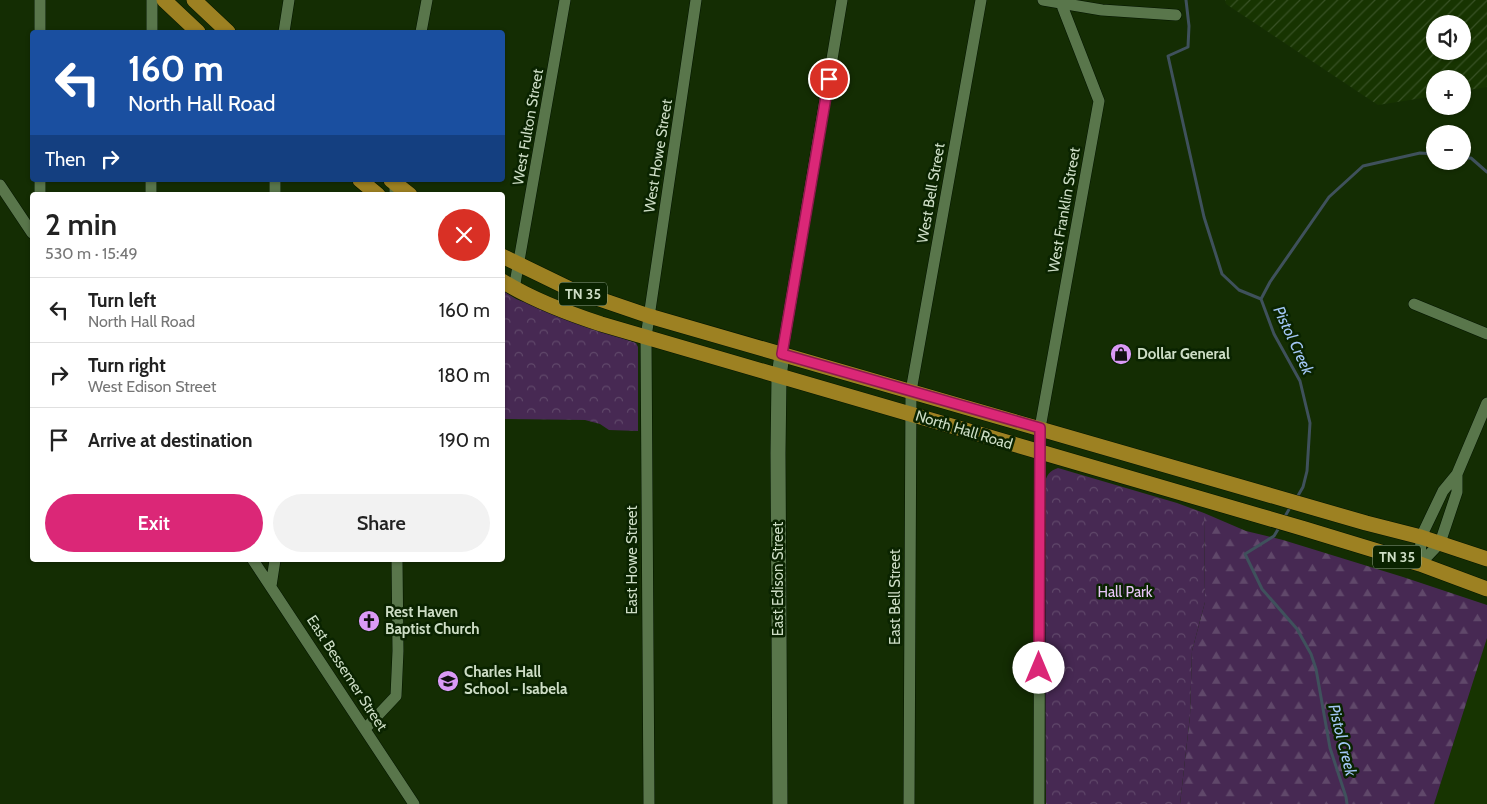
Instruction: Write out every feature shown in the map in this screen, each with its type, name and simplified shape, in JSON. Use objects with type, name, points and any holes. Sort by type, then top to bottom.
[{"type":"main road","points":[[164,0],[196,30]]},
{"type":"main road","points":[[194,0],[226,30]]},
{"type":"main road","points":[[362,182],[374,192]]},
{"type":"main road","points":[[394,185],[405,192]]},
{"type":"main road","name":"North Hall Road","points":[[505,258],[570,289],[649,316],[1366,523],[1421,537],[1487,559]]},
{"type":"main road","name":"North Hall Road","points":[[508,285],[566,313],[779,377],[1305,529],[1420,564],[1487,589]]},
{"type":"street","points":[[40,0],[40,30]]},
{"type":"street","points":[[152,0],[152,30]]},
{"type":"street","points":[[284,30],[289,0]]},
{"type":"street","points":[[421,30],[427,0]]},
{"type":"street","name":"West Fulton Street","points":[[508,285],[519,265],[565,0]]},
{"type":"street","name":"West Howe Street","points":[[649,316],[696,0]]},
{"type":"street","points":[[782,354],[842,0]]},
{"type":"street","name":"West Bell Street","points":[[911,391],[981,0]]},
{"type":"street","points":[[1043,0],[1102,10],[1176,15]]},
{"type":"street","name":"West Franklin Street","points":[[1039,804],[1040,428],[1099,101],[1061,3]]},
{"type":"street","points":[[0,185],[30,230]]},
{"type":"street","points":[[1414,304],[1487,334]]},
{"type":"street","name":"East Howe Street","points":[[649,316],[646,337],[649,804]]},
{"type":"street","name":"East Edison Street","points":[[780,804],[778,453],[779,377],[782,354]]},
{"type":"street","name":"East Bell Street","points":[[909,804],[911,391]]},
{"type":"street","points":[[1420,564],[1421,537],[1442,491],[1457,474],[1486,407]]},
{"type":"street","points":[[1420,564],[1440,543],[1457,492],[1457,474]]},
{"type":"street","name":"East Bessemer Street","points":[[254,562],[414,804]]},
{"type":"street","points":[[271,586],[276,562]]},
{"type":"street","points":[[365,729],[396,696],[398,651],[397,562]]},
{"type":"shaded area","points":[[1225,0],[1487,0],[1487,87],[1471,90],[1471,70],[1426,70],[1426,97],[1378,105],[1226,4]]},
{"type":"shaded area","points":[[1487,638],[1487,804],[1434,804]]},
{"type":"green space","points":[[505,291],[524,302],[636,343],[638,347],[638,431],[609,430],[600,424],[585,420],[505,419]]},
{"type":"green space","name":"Hall Park","points":[[1058,468],[1177,503],[1204,513],[1205,602],[1192,651],[1190,716],[1180,804],[1046,804],[1044,484],[1052,470]]},
{"type":"green space","points":[[1204,513],[1246,531],[1283,540],[1487,605],[1487,638],[1434,804],[1180,804],[1190,716],[1192,651],[1205,602]]},
{"type":"waterway","name":"Pistol Creek","points":[[1186,0],[1189,26],[1188,47],[1168,56],[1204,217],[1222,274],[1239,290],[1261,299],[1274,334],[1300,381],[1310,423],[1307,471],[1303,487],[1296,499]]},
{"type":"waterway","points":[[1261,299],[1270,282],[1329,197],[1363,166],[1420,153],[1426,153]]},
{"type":"waterway","points":[[1471,158],[1487,172]]},
{"type":"waterway","name":"Pistol Creek","points":[[1284,518],[1291,506]]},
{"type":"waterway","name":"Pistol Creek","points":[[1280,526],[1274,536],[1245,554],[1262,589],[1297,629],[1311,654],[1316,669],[1330,748],[1347,804]]},
{"type":"place","name":"Dollar General","points":[[1121,354]]},
{"type":"place","name":"Rest Haven Baptist Church","points":[[369,621]]},
{"type":"place","name":"Charles Hall School - Isabela","points":[[448,681]]},
{"type":"route","points":[[829,79],[782,354],[1040,428],[1039,668]]}]
